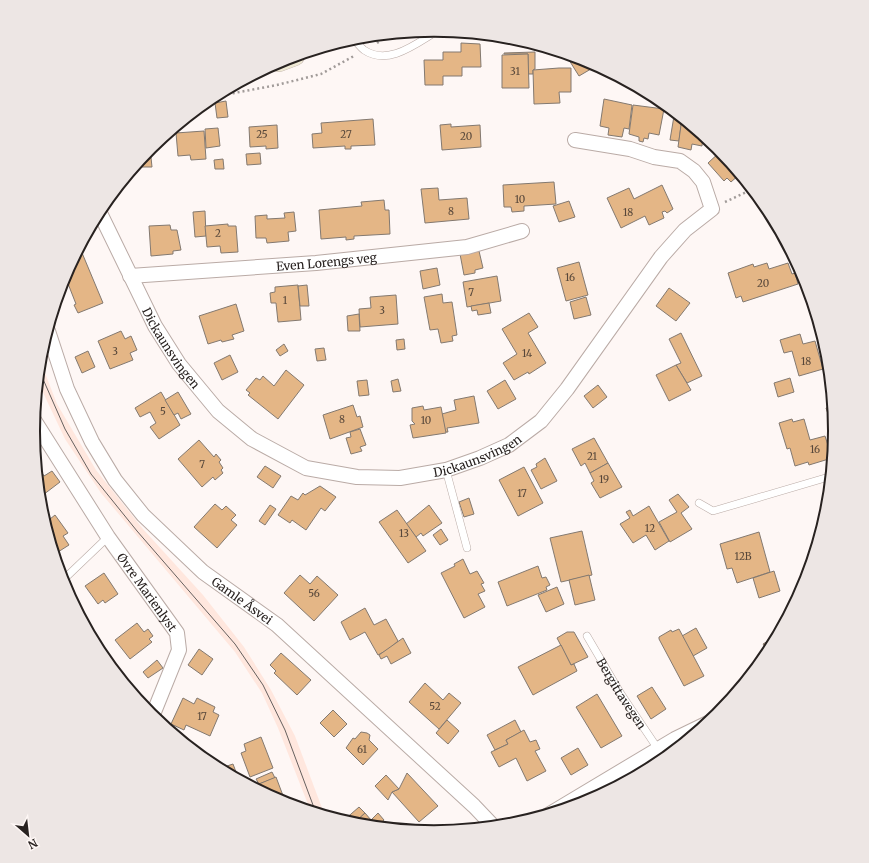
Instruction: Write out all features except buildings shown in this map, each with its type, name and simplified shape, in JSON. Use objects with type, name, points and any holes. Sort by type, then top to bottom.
[{"type":"street","points":[[575,140],[630,149],[654,157],[680,162],[694,171],[703,182],[712,209]]},
{"type":"street","name":"Dickaunsvingen","points":[[102,218],[155,326],[179,364],[218,410],[252,439],[306,468],[357,477],[400,478],[446,470],[480,458],[509,445],[541,421],[567,389],[661,257],[685,230],[712,209]]},
{"type":"street","name":"Even Lorengs veg","points":[[130,276],[316,263],[467,247],[522,231]]},
{"type":"street","name":"Gamle Åsvei","points":[[50,342],[68,389],[92,442],[115,480],[143,515],[203,572],[277,625],[474,806],[490,822]]},
{"type":"street","name":"Øvre Marienlyst","points":[[40,430],[108,537],[177,633],[179,650],[155,709]]},
{"type":"street","points":[[592,793],[658,749],[689,733]]},
{"type":"lane","points":[[359,45],[364,50],[374,54],[387,56],[419,43],[428,37]]},
{"type":"lane","points":[[446,470],[467,548]]},
{"type":"lane","points":[[699,503],[713,511],[826,478]]},
{"type":"lane","points":[[68,576],[108,537]]},
{"type":"lane","name":"Bergittavegen","points":[[587,636],[621,694],[658,749]]},
{"type":"path","points":[[712,209],[747,191]]},
{"type":"shaded area","points":[[45,372],[57,404],[96,470],[143,529],[203,595],[244,647],[271,690],[295,736],[323,810],[308,805],[278,728],[262,693],[235,652],[101,493],[65,439],[42,391]]},
{"type":"tram line","points":[[43,379],[65,429],[91,474],[137,531],[235,644],[263,685],[285,730],[314,807]]}]
